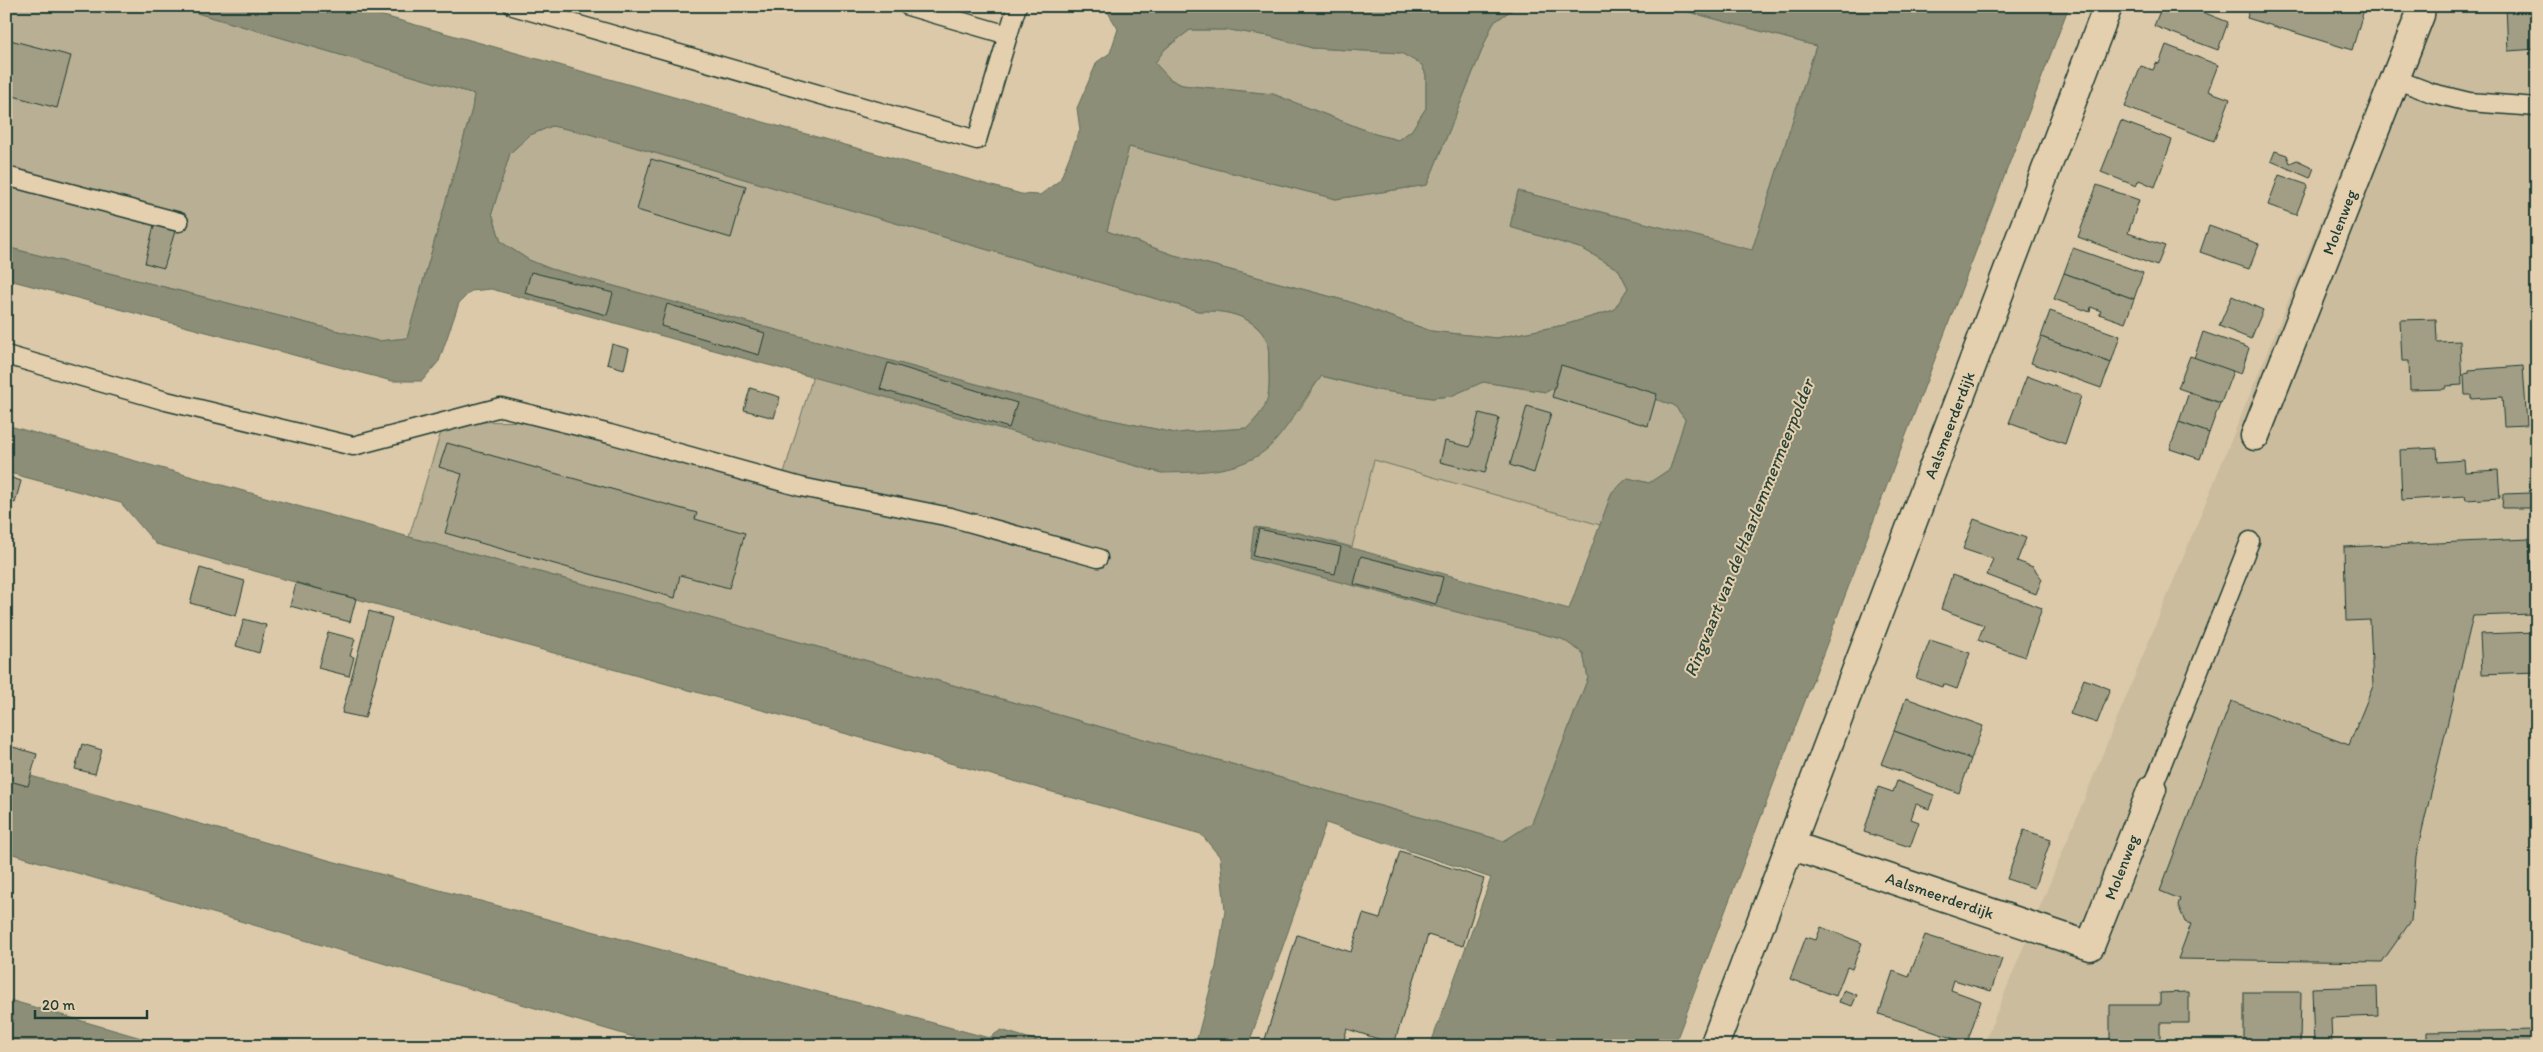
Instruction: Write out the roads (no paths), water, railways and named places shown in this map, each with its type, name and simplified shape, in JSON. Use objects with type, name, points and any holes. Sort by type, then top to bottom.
[{"type":"street","name":"Aalsmeerderdijk","points":[[1714,1046],[2108,6]]},
{"type":"street","name":"Molenweg","points":[[2255,436],[2420,15],[2421,6]]},
{"type":"street","name":"Molenweg","points":[[2090,946],[2152,789]]},
{"type":"street","name":"Aalsmeerderdijk","points":[[1790,845],[2090,946]]},
{"type":"lane","points":[[513,6],[546,10],[977,140],[1017,6]]},
{"type":"lane","points":[[908,6],[1008,35]]},
{"type":"lane","points":[[2395,78],[2432,93],[2469,102],[2537,107]]},
{"type":"lane","points":[[6,176],[178,222]]},
{"type":"lane","points":[[6,355],[166,401],[353,446],[501,407],[801,487],[950,518],[1098,558]]},
{"type":"lane","points":[[2152,789],[2250,541]]},
{"type":"water","name":"Ringvaart van de Haarlemmermeerpolder","points":[[173,6],[348,6],[1021,194],[1040,195],[1060,180],[1080,130],[1077,108],[1097,62],[1110,53],[1118,29],[1106,9],[1102,6],[1517,6],[1493,23],[1427,185],[1336,199],[1129,147],[1107,231],[1174,255],[1347,301],[1431,331],[1497,338],[1564,325],[1614,310],[1628,288],[1619,270],[1583,249],[1510,227],[1518,191],[1752,250],[1816,46],[1667,6],[1817,6],[1824,8],[1826,6],[2069,6],[1674,1046],[1430,1046],[1491,878],[1326,823],[1248,1046],[1195,1046],[1216,967],[1225,911],[1220,857],[1201,834],[780,715],[156,544],[121,503],[6,472],[6,425],[409,537],[829,650],[1504,841],[1532,823],[1588,678],[1583,653],[1562,639],[1250,559],[1254,527],[1299,533],[1569,609],[1612,492],[1628,478],[1649,483],[1670,469],[1685,419],[1674,405],[1601,383],[1569,380],[1546,392],[1483,382],[1451,396],[1432,398],[1377,390],[1322,376],[1277,439],[1253,459],[1209,471],[1162,473],[491,289],[471,291],[459,303],[439,361],[422,381],[392,381],[13,281],[6,275],[6,247],[378,341],[407,338],[472,109],[474,94]],"holes":[[[1190,30],[1229,30],[1269,36],[1312,48],[1401,53],[1422,65],[1426,75],[1426,108],[1411,131],[1398,140],[1375,134],[1273,94],[1182,85],[1170,79],[1155,63],[1165,49]],[[552,126],[586,133],[1198,311],[1217,311],[1236,315],[1253,324],[1266,339],[1269,380],[1266,402],[1254,421],[1247,428],[1175,433],[1102,418],[551,269],[529,260],[501,242],[492,213],[510,153],[530,135]]]},
{"type":"water","points":[[6,769],[328,860],[989,1038],[1001,1030],[1054,1046],[664,1046],[6,852]]},
{"type":"water","points":[[6,999],[169,1046],[6,1046]]}]
